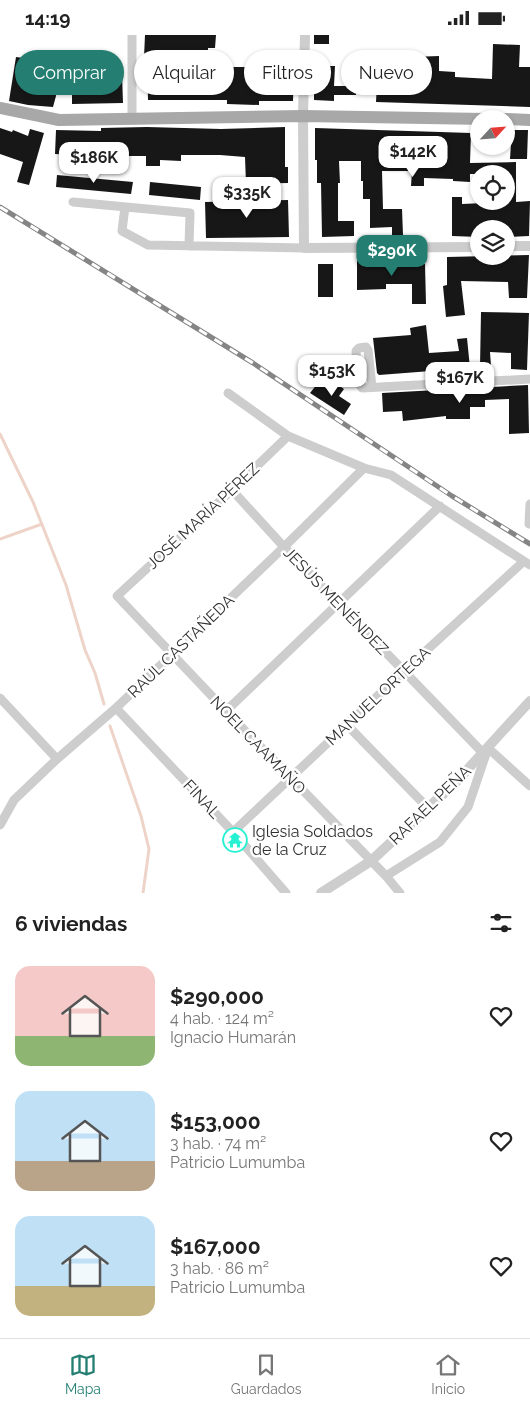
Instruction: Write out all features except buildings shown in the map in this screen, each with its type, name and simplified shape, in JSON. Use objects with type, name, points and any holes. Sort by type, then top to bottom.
[{"type":"main road","points":[[0,108],[59,120],[303,116],[470,119]]},
{"type":"main road","points":[[515,119],[530,120]]},
{"type":"street","points":[[132,35],[132,119]]},
{"type":"street","points":[[304,248],[303,116],[305,35]]},
{"type":"street","points":[[73,202],[190,213],[189,246]]},
{"type":"street","points":[[125,207],[122,231],[148,245],[304,248],[470,247]]},
{"type":"street","points":[[515,247],[530,246]]},
{"type":"street","points":[[372,387],[530,379]]},
{"type":"street","points":[[228,393],[288,436],[364,468],[391,475],[527,563]]},
{"type":"street","name":"JOSÉ MARÍA PÉREZ","points":[[117,596],[288,436]]},
{"type":"street","name":"RAÚL CASTAÑEDA","points":[[0,825],[14,800],[57,759],[116,708],[364,468]]},
{"type":"street","name":"JESÚS MENÉNDEZ","points":[[232,490],[284,547],[404,671],[485,751],[530,787]]},
{"type":"street","points":[[529,524],[530,504]]},
{"type":"street","points":[[226,711],[440,506]]},
{"type":"street","name":"MANUEL ORTEGA","points":[[233,832],[404,671],[527,563]]},
{"type":"street","name":"NOEL CAAMAÑO","points":[[117,596],[386,876],[400,893]]},
{"type":"street","points":[[0,698],[57,759]]},
{"type":"street","name":"RAFAEL PEÑA","points":[[321,893],[371,861],[457,781],[530,701]]},
{"type":"street","name":"FINAL","points":[[116,708],[233,832],[286,893]]},
{"type":"street","points":[[347,725],[428,808]]},
{"type":"street","name":"RAFAEL PEÑA","points":[[386,876],[440,842],[468,807],[485,751]]},
{"type":"waterway","points":[[0,434],[33,502],[66,585],[85,650],[95,673],[104,704]]},
{"type":"waterway","points":[[0,539],[42,524]]},
{"type":"waterway","points":[[110,726],[141,816],[149,849],[143,893]]},
{"type":"railway","points":[[0,207],[253,363],[452,496],[530,544]]},
{"type":"place","name":"Iglesia Soldados de la Cruz","points":[[235,840]]}]
